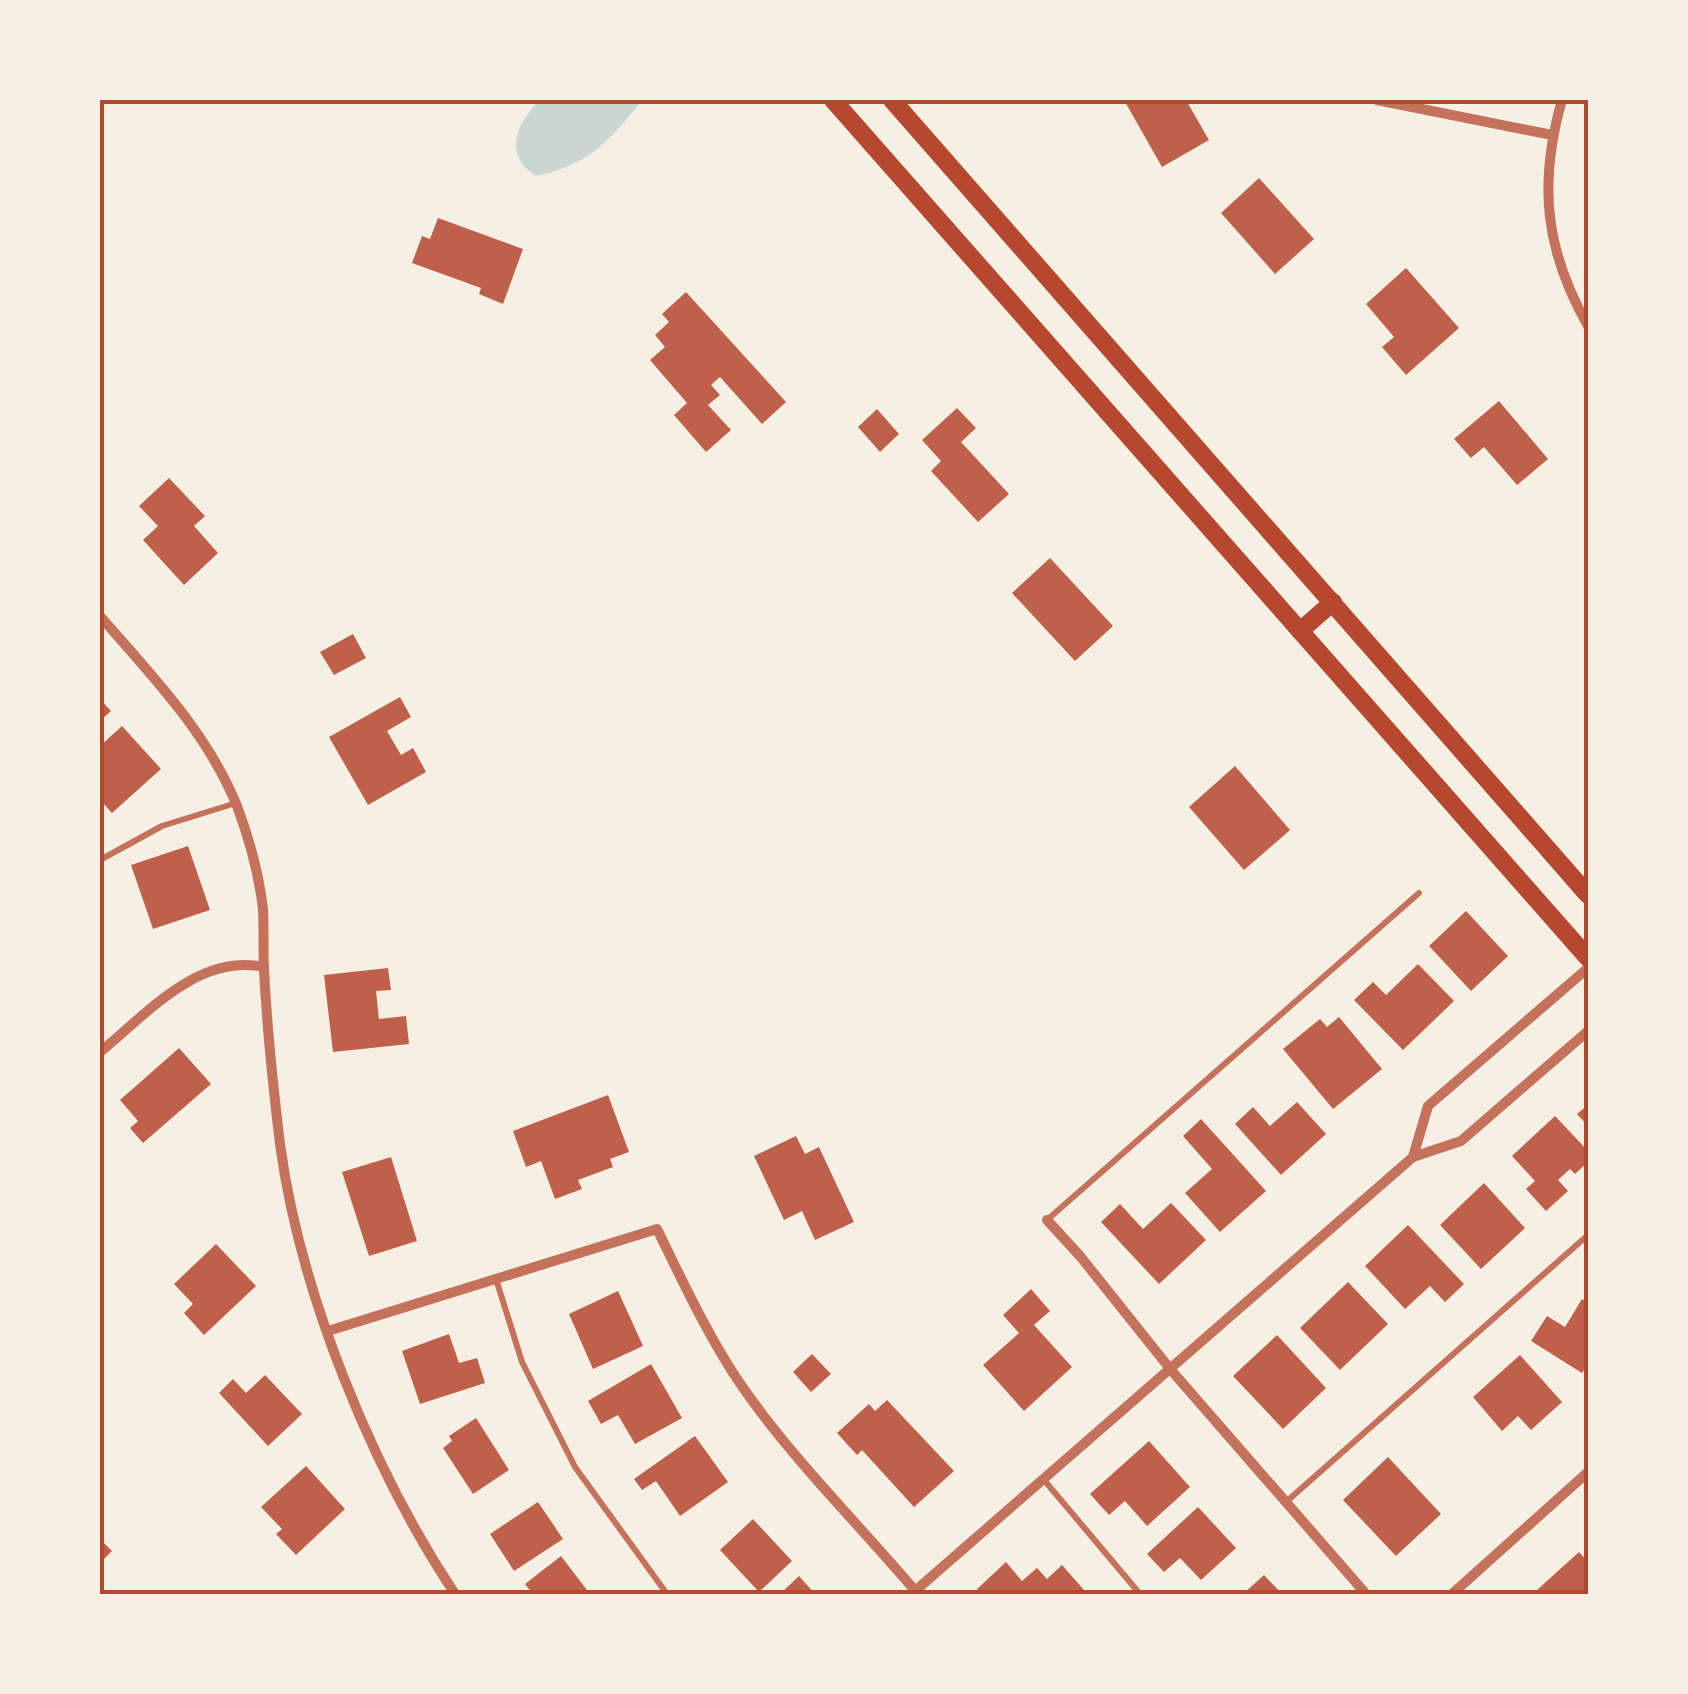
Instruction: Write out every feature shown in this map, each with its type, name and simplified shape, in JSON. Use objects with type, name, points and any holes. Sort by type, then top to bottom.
[{"type":"main road","points":[[833,100],[1588,958]]},
{"type":"main road","points":[[892,100],[1588,895]]},
{"type":"main road","points":[[1300,632],[1333,602]]},
{"type":"street","points":[[1377,100],[1552,135]]},
{"type":"street","points":[[1562,100],[1552,135],[1549,224],[1556,256],[1588,326]]},
{"type":"street","points":[[100,616],[185,714],[212,757],[248,837],[262,908],[281,1148],[298,1240],[328,1331],[388,1478],[455,1594]]},
{"type":"street","points":[[100,1052],[187,981],[216,967],[242,963],[264,967]]},
{"type":"street","points":[[1414,1157],[1428,1106],[1588,968]]},
{"type":"street","points":[[328,1331],[657,1229],[710,1336],[740,1383],[807,1469],[916,1592],[1414,1157],[1461,1141],[1588,1031]]},
{"type":"street","points":[[1047,1220],[1170,1370],[1366,1594]]},
{"type":"street","points":[[1452,1594],[1588,1472]]},
{"type":"lane","points":[[100,859],[162,826],[236,804]]},
{"type":"lane","points":[[1047,1220],[1420,893]]},
{"type":"lane","points":[[1286,1502],[1588,1235]]},
{"type":"lane","points":[[496,1279],[522,1362],[566,1450],[612,1522],[667,1594]]},
{"type":"lane","points":[[1044,1480],[1140,1594]]},
{"type":"shaded area","points":[[540,100],[643,100],[585,158],[536,176],[525,168],[516,149],[520,128]]},
{"type":"building","points":[[1124,100],[1186,100],[1209,140],[1162,167]]},
{"type":"building","points":[[1259,178],[1314,239],[1275,274],[1221,213]]},
{"type":"building","points":[[438,218],[523,249],[503,304],[479,294],[481,288],[412,263],[422,236],[430,239]]},
{"type":"building","points":[[1406,268],[1459,328],[1406,375],[1382,347],[1394,337],[1366,304]]},
{"type":"building","points":[[686,292],[786,402],[762,424],[720,377],[711,385],[720,395],[708,405],[731,430],[706,452],[674,415],[687,403],[650,360],[665,347],[655,335],[669,322],[662,314]]},
{"type":"building","points":[[1499,401],[1548,459],[1517,485],[1484,447],[1471,458],[1454,439]]},
{"type":"building","points":[[957,408],[976,428],[961,442],[1009,494],[978,522],[931,471],[941,461],[922,440]]},
{"type":"building","points":[[877,409],[899,434],[880,452],[858,427]]},
{"type":"building","points":[[169,478],[205,516],[194,526],[218,553],[184,585],[143,540],[158,526],[139,506]]},
{"type":"building","points":[[1050,558],[1113,626],[1075,661],[1012,593]]},
{"type":"building","points":[[353,634],[366,658],[334,675],[320,652]]},
{"type":"building","points":[[400,697],[411,717],[387,731],[401,755],[413,748],[426,772],[368,805],[329,737]]},
{"type":"building","points":[[100,699],[111,711],[100,721]]},
{"type":"building","points":[[122,726],[161,769],[112,813],[100,800],[100,746]]},
{"type":"building","points":[[1235,766],[1290,830],[1244,870],[1189,807]]},
{"type":"building","points":[[188,846],[210,910],[153,929],[131,865]]},
{"type":"building","points":[[1466,911],[1508,956],[1471,991],[1429,946]]},
{"type":"building","points":[[1418,964],[1454,1001],[1403,1050],[1354,1000],[1373,982],[1386,995]]},
{"type":"building","points":[[388,968],[391,990],[376,991],[379,1019],[406,1016],[409,1044],[333,1052],[324,975]]},
{"type":"building","points":[[1339,1017],[1382,1069],[1333,1109],[1283,1049],[1320,1019],[1327,1027]]},
{"type":"building","points":[[179,1048],[211,1084],[143,1143],[130,1128],[138,1121],[120,1100]]},
{"type":"building","points":[[608,1095],[629,1152],[610,1159],[613,1167],[578,1180],[582,1189],[555,1199],[541,1161],[526,1167],[513,1131]]},
{"type":"building","points":[[1297,1102],[1326,1134],[1281,1175],[1235,1124],[1253,1107],[1270,1126]]},
{"type":"building","points":[[1588,1105],[1588,1126],[1577,1114]]},
{"type":"building","points":[[1555,1116],[1588,1151],[1588,1162],[1575,1174],[1570,1169],[1558,1180],[1568,1191],[1546,1211],[1526,1189],[1535,1181],[1512,1156]]},
{"type":"building","points":[[1201,1119],[1266,1191],[1220,1232],[1185,1193],[1212,1169],[1183,1136]]},
{"type":"building","points":[[796,1136],[805,1154],[819,1147],[854,1222],[815,1240],[802,1211],[784,1220],[754,1156]]},
{"type":"building","points":[[391,1157],[417,1241],[369,1256],[342,1172]]},
{"type":"building","points":[[1484,1183],[1525,1228],[1481,1269],[1440,1225]]},
{"type":"building","points":[[1171,1203],[1206,1240],[1159,1284],[1101,1222],[1120,1204],[1143,1229]]},
{"type":"building","points":[[1408,1225],[1464,1284],[1445,1302],[1430,1286],[1405,1309],[1365,1266]]},
{"type":"building","points":[[216,1244],[256,1286],[204,1335],[184,1313],[193,1304],[174,1284]]},
{"type":"building","points":[[1348,1282],[1388,1324],[1340,1370],[1300,1328]]},
{"type":"building","points":[[1031,1289],[1050,1311],[1034,1325],[1072,1367],[1024,1411],[983,1365],[1019,1333],[1003,1315]]},
{"type":"building","points":[[618,1291],[643,1346],[593,1369],[569,1314]]},
{"type":"building","points":[[1582,1299],[1588,1303],[1588,1364],[1582,1373],[1531,1341],[1547,1316],[1565,1327]]},
{"type":"building","points":[[449,1334],[459,1363],[477,1358],[485,1383],[420,1404],[402,1351]]},
{"type":"building","points":[[1277,1335],[1326,1388],[1283,1429],[1233,1376]]},
{"type":"building","points":[[812,1354],[831,1374],[811,1392],[793,1372]]},
{"type":"building","points":[[1520,1355],[1562,1402],[1531,1430],[1518,1416],[1502,1431],[1473,1397]]},
{"type":"building","points":[[651,1364],[682,1418],[635,1444],[618,1415],[601,1424],[588,1401]]},
{"type":"building","points":[[265,1375],[302,1414],[268,1446],[219,1393],[233,1379],[246,1393]]},
{"type":"building","points":[[887,1400],[954,1471],[914,1507],[862,1450],[857,1455],[837,1433],[869,1404],[875,1411]]},
{"type":"building","points":[[476,1418],[509,1470],[473,1494],[443,1448],[452,1441],[449,1436]]},
{"type":"building","points":[[695,1436],[728,1482],[680,1516],[656,1481],[642,1490],[634,1479]]},
{"type":"building","points":[[1149,1441],[1190,1487],[1147,1526],[1125,1501],[1109,1515],[1090,1494]]},
{"type":"building","points":[[1388,1457],[1441,1514],[1396,1556],[1343,1500]]},
{"type":"building","points":[[306,1466],[345,1509],[296,1555],[276,1534],[282,1529],[261,1507]]},
{"type":"building","points":[[538,1502],[563,1539],[514,1571],[490,1534]]},
{"type":"building","points":[[1198,1507],[1236,1548],[1201,1580],[1180,1558],[1164,1572],[1147,1554]]},
{"type":"building","points":[[753,1519],[792,1561],[759,1592],[720,1550]]},
{"type":"building","points":[[100,1539],[112,1551],[100,1563]]},
{"type":"building","points":[[1579,1552],[1588,1562],[1588,1594],[1540,1594],[1537,1590]]},
{"type":"building","points":[[561,1556],[590,1594],[533,1594],[525,1584]]},
{"type":"building","points":[[1006,1562],[1022,1581],[1037,1568],[1047,1579],[1062,1565],[1084,1590],[1079,1594],[981,1594],[977,1589]]},
{"type":"building","points":[[1264,1575],[1282,1594],[1243,1594]]},
{"type":"building","points":[[799,1576],[815,1594],[780,1594]]}]
